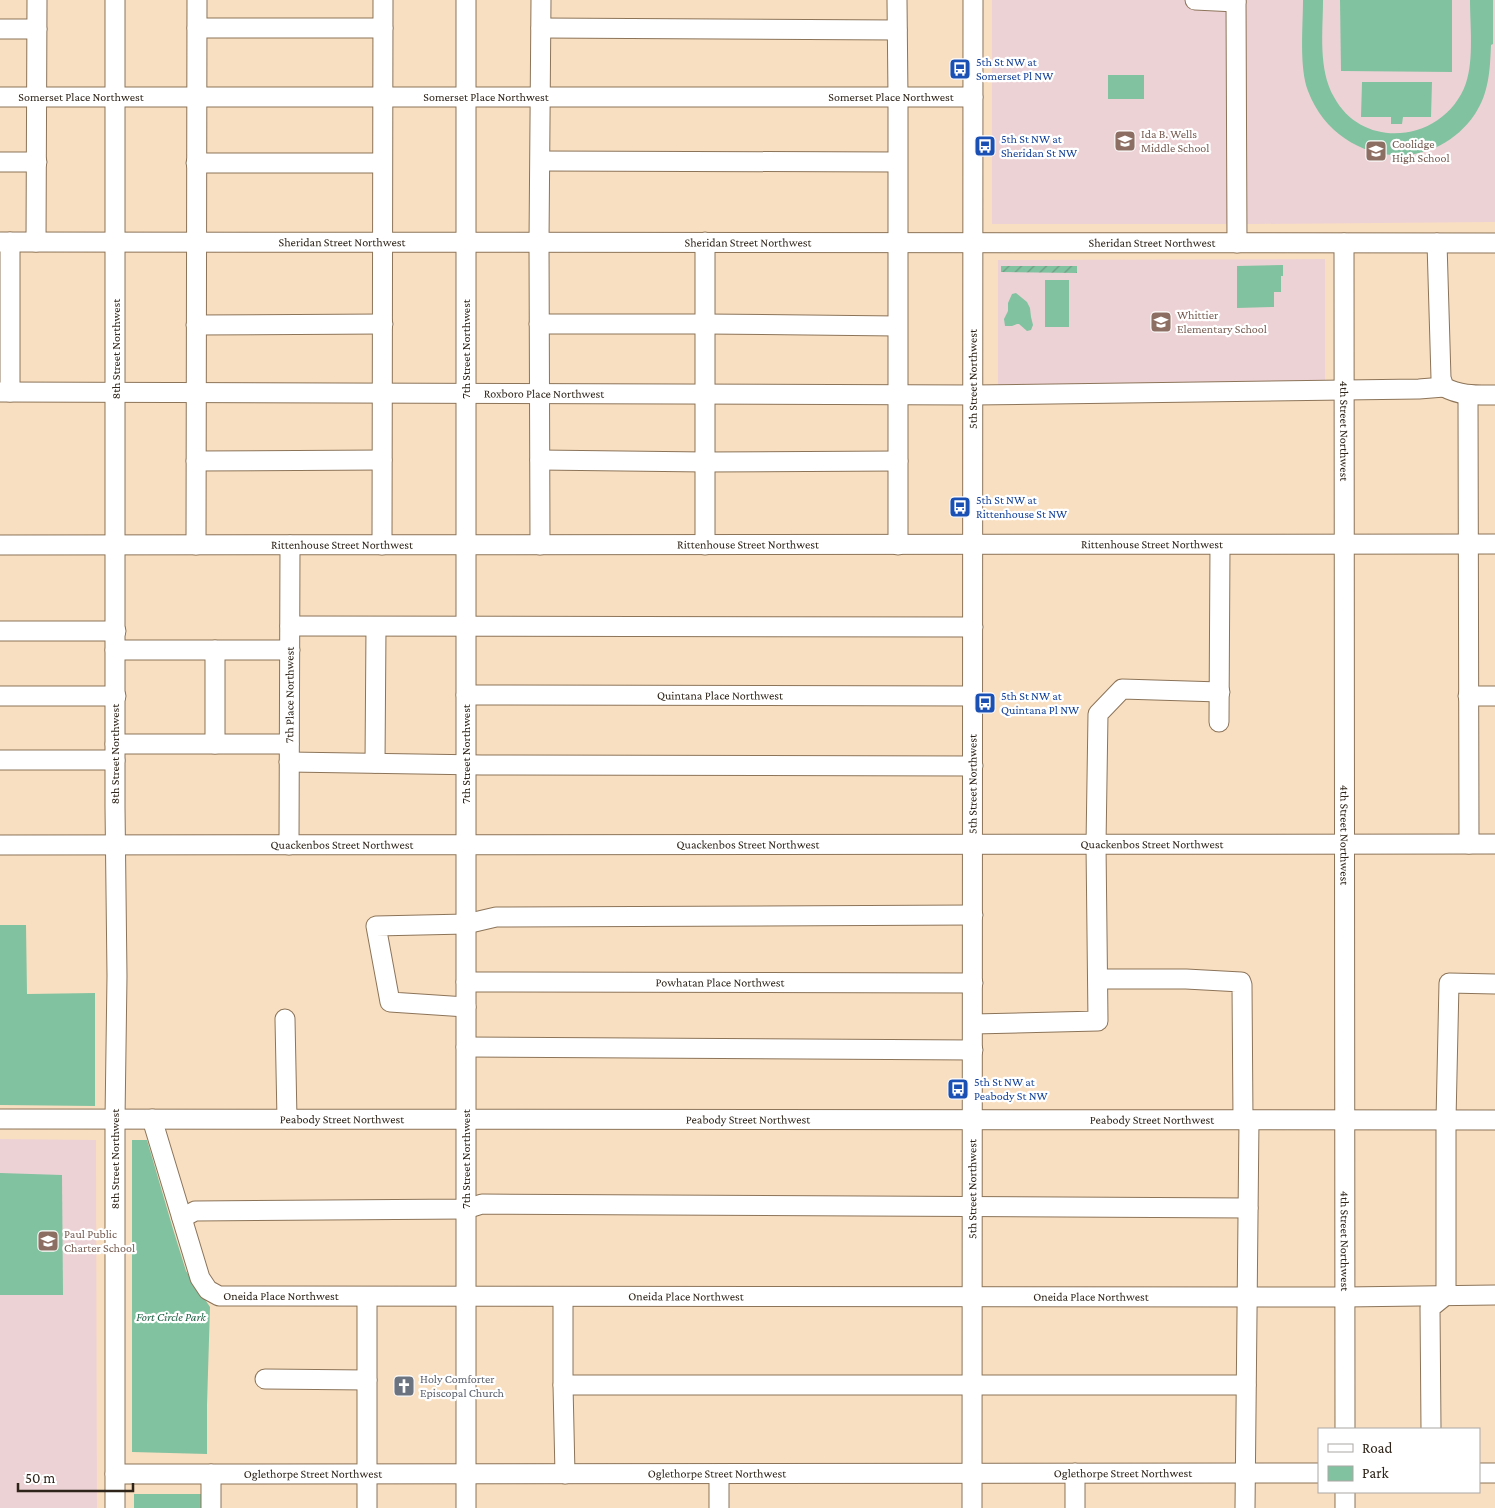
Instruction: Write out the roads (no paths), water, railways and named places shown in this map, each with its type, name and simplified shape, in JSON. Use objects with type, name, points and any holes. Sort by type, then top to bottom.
[{"type":"street","points":[[36,242],[37,0]]},
{"type":"street","name":"8th Street Northwest","points":[[115,0],[115,752],[117,985],[115,1508]]},
{"type":"street","points":[[196,545],[197,0]]},
{"type":"street","points":[[382,545],[383,0]]},
{"type":"street","name":"7th Street Northwest","points":[[466,0],[466,1508]]},
{"type":"street","points":[[540,545],[539,242],[541,0]]},
{"type":"street","points":[[897,0],[898,545]]},
{"type":"street","name":"5th Street Northwest","points":[[972,1508],[973,0]]},
{"type":"street","points":[[1195,0],[1236,1],[1237,243]]},
{"type":"street","points":[[197,28],[383,28]]},
{"type":"street","points":[[541,28],[897,30]]},
{"type":"street","points":[[0,29],[37,29]]},
{"type":"street","name":"Somerset Place Northwest","points":[[0,97],[973,96]]},
{"type":"street","points":[[541,161],[897,162]]},
{"type":"street","points":[[0,162],[37,162]]},
{"type":"street","points":[[196,163],[382,163]]},
{"type":"street","points":[[5,242],[5,392]]},
{"type":"street","name":"Sheridan Street Northwest","points":[[5,242],[1495,243]]},
{"type":"street","points":[[705,242],[705,545]]},
{"type":"street","name":"4th Street Northwest","points":[[1344,243],[1345,1428]]},
{"type":"street","points":[[1437,243],[1441,378],[1444,387],[1468,395],[1495,395]]},
{"type":"street","points":[[196,325],[383,324]]},
{"type":"street","points":[[539,324],[897,326]]},
{"type":"street","name":"Roxboro Place Northwest","points":[[5,392],[973,395],[1419,389],[1444,387]]},
{"type":"street","points":[[1468,395],[1469,844]]},
{"type":"street","points":[[196,460],[382,460]]},
{"type":"street","points":[[540,460],[706,462],[898,461]]},
{"type":"street","name":"Rittenhouse Street Northwest","points":[[0,545],[1495,544]]},
{"type":"street","name":"7th Place Northwest","points":[[289,845],[290,545]]},
{"type":"street","points":[[1219,722],[1220,545]]},
{"type":"street","points":[[290,626],[973,627]]},
{"type":"street","points":[[375,763],[376,627]]},
{"type":"street","points":[[0,631],[215,650],[290,650]]},
{"type":"street","points":[[215,650],[215,744]]},
{"type":"street","points":[[972,1024],[1098,1021],[1096,845],[1098,714],[1122,689],[1220,692]]},
{"type":"street","name":"Quintana Place Northwest","points":[[466,695],[973,696]]},
{"type":"street","points":[[0,696],[116,696]]},
{"type":"street","points":[[1468,696],[1495,696]]},
{"type":"street","points":[[0,760],[215,744],[375,763],[973,766]]},
{"type":"street","name":"Quackenbos Street Northwest","points":[[0,845],[1495,844]]},
{"type":"street","points":[[466,1007],[390,1002],[376,926],[466,924],[496,917],[972,915]]},
{"type":"street","points":[[1098,979],[1186,979],[1241,982],[1242,985],[1248,1208],[1245,1508]]},
{"type":"street","name":"Powhatan Place Northwest","points":[[466,982],[972,983]]},
{"type":"street","points":[[1431,1428],[1430,1308],[1446,1295],[1448,984],[1495,984]]},
{"type":"street","points":[[286,1019],[288,1120]]},
{"type":"street","points":[[466,1046],[972,1050]]},
{"type":"street","name":"Peabody Street Northwest","points":[[0,1119],[1495,1120]]},
{"type":"street","name":"Oneida Place Northwest","points":[[152,1120],[200,1278],[213,1294],[226,1297],[1345,1297],[1495,1295]]},
{"type":"street","points":[[182,1218],[196,1211],[466,1209],[482,1204],[1248,1208]]},
{"type":"street","points":[[367,1297],[367,1508]]},
{"type":"street","points":[[563,1297],[565,1474]]},
{"type":"street","points":[[265,1379],[367,1380]]},
{"type":"street","points":[[563,1385],[1246,1385]]},
{"type":"street","points":[[1074,1473],[1075,1508]]},
{"type":"street","name":"Oglethorpe Street Northwest","points":[[115,1474],[1318,1473]]},
{"type":"street","points":[[1480,1473],[1495,1473]]},
{"type":"street","points":[[211,1474],[211,1508]]},
{"type":"street","points":[[719,1474],[719,1508]]},
{"type":"street","points":[[1345,1493],[1345,1508]]},
{"type":"place","name":"5th St NW at Somerset Pl NW","points":[[960,69]]},
{"type":"place","name":"Ida B. Wells Middle School","points":[[1125,141]]},
{"type":"place","name":"5th St NW at Sheridan St NW","points":[[985,146]]},
{"type":"place","name":"Coolidge High School","points":[[1376,151]]},
{"type":"place","name":"Whittier Elementary School","points":[[1161,322]]},
{"type":"place","name":"5th St NW at Rittenhouse St NW","points":[[960,507]]},
{"type":"place","name":"5th St NW at Quintana Pl NW","points":[[985,703]]},
{"type":"place","name":"5th St NW at Peabody St NW","points":[[958,1089]]},
{"type":"place","name":"Paul Public Charter School","points":[[48,1241]]},
{"type":"place","name":"Holy Comforter Episcopal Church","points":[[404,1386]]},
{"type":"park label","name":"Fort Circle Park","points":[[171,1317]]}]
